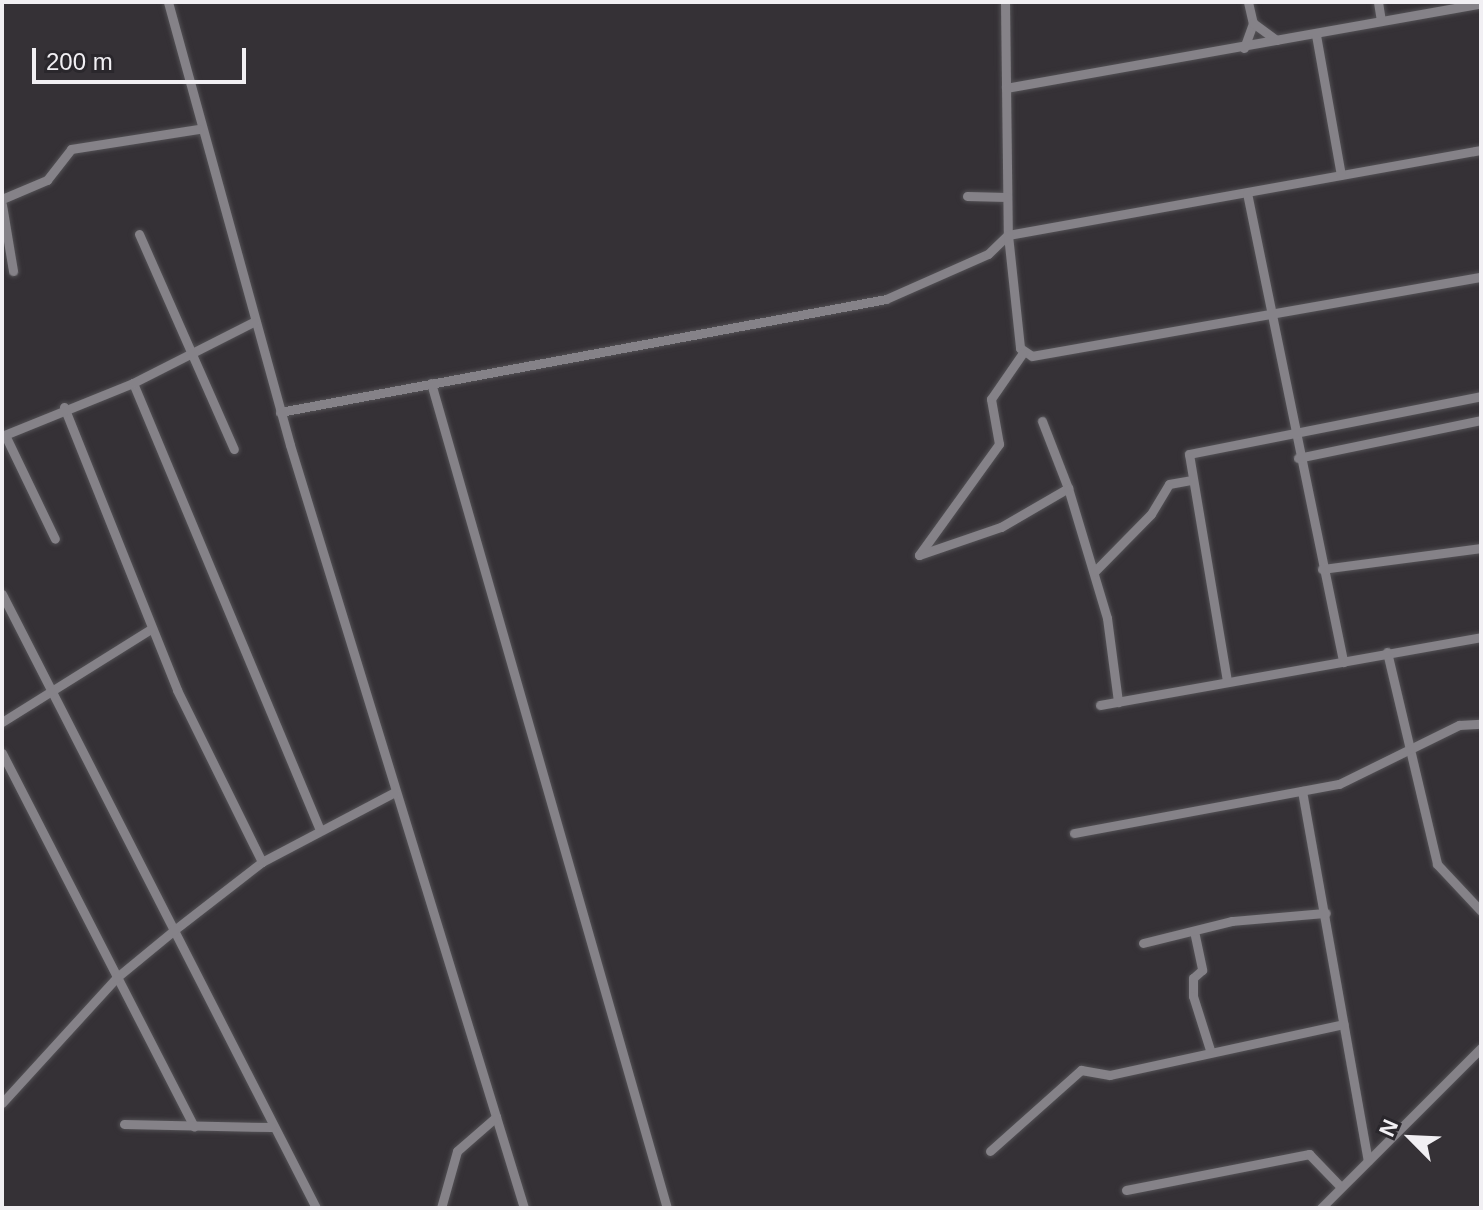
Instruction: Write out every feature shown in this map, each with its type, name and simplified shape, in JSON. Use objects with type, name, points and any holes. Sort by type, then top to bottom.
[{"type":"street","points":[[168,2],[198,129],[280,412],[524,1208]]},
{"type":"street","points":[[1005,2],[1008,235],[1022,354],[991,399],[999,444],[919,555],[1001,527],[1068,488]]},
{"type":"street","points":[[1244,48],[1253,23],[1248,2]]},
{"type":"street","points":[[1378,2],[1381,21]]},
{"type":"street","points":[[1006,88],[1244,48],[1481,3]]},
{"type":"street","points":[[1253,23],[1279,41]]},
{"type":"street","points":[[1316,35],[1341,175]]},
{"type":"street","points":[[13,271],[2,202],[47,180],[71,149],[198,129]]},
{"type":"street","points":[[280,412],[886,299],[988,254],[1008,235],[1481,150]]},
{"type":"street","points":[[1247,193],[1292,435],[1343,662]]},
{"type":"street","points":[[967,196],[1007,197]]},
{"type":"street","points":[[139,234],[234,449]]},
{"type":"street","points":[[1022,354],[1269,316],[1481,277]]},
{"type":"street","points":[[55,539],[4,436],[64,407],[133,383],[255,321]]},
{"type":"street","points":[[133,383],[320,831]]},
{"type":"street","points":[[431,383],[667,1208]]},
{"type":"street","points":[[1227,681],[1191,480],[1195,450],[1292,435],[1481,396]]},
{"type":"street","points":[[64,407],[151,629],[262,862]]},
{"type":"street","points":[[1298,458],[1481,420]]},
{"type":"street","points":[[1042,421],[1068,488],[1094,572],[1118,702]]},
{"type":"street","points":[[1094,572],[1151,514],[1169,484],[1191,480]]},
{"type":"street","points":[[1322,569],[1481,548]]},
{"type":"street","points":[[2,594],[316,1208]]},
{"type":"street","points":[[2,722],[51,688],[151,629]]},
{"type":"street","points":[[1100,705],[1481,637]]},
{"type":"street","points":[[1387,652],[1407,752],[1437,864],[1481,911]]},
{"type":"street","points":[[1074,833],[1221,800],[1339,784],[1459,725],[1481,724]]},
{"type":"street","points":[[2,753],[194,1126]]},
{"type":"street","points":[[1302,791],[1368,1160]]},
{"type":"street","points":[[2,1103],[116,978],[173,931],[262,862],[395,792]]},
{"type":"street","points":[[1143,943],[1194,931],[1326,913]]},
{"type":"street","points":[[1194,931],[1202,970],[1193,978],[1193,996],[1210,1050]]},
{"type":"street","points":[[990,1151],[1081,1070],[1110,1075],[1210,1050],[1344,1024]]},
{"type":"street","points":[[1321,1208],[1481,1048]]},
{"type":"street","points":[[441,1208],[457,1151],[496,1117]]},
{"type":"street","points":[[124,1124],[272,1127]]},
{"type":"street","points":[[1126,1190],[1309,1154],[1341,1187]]}]
